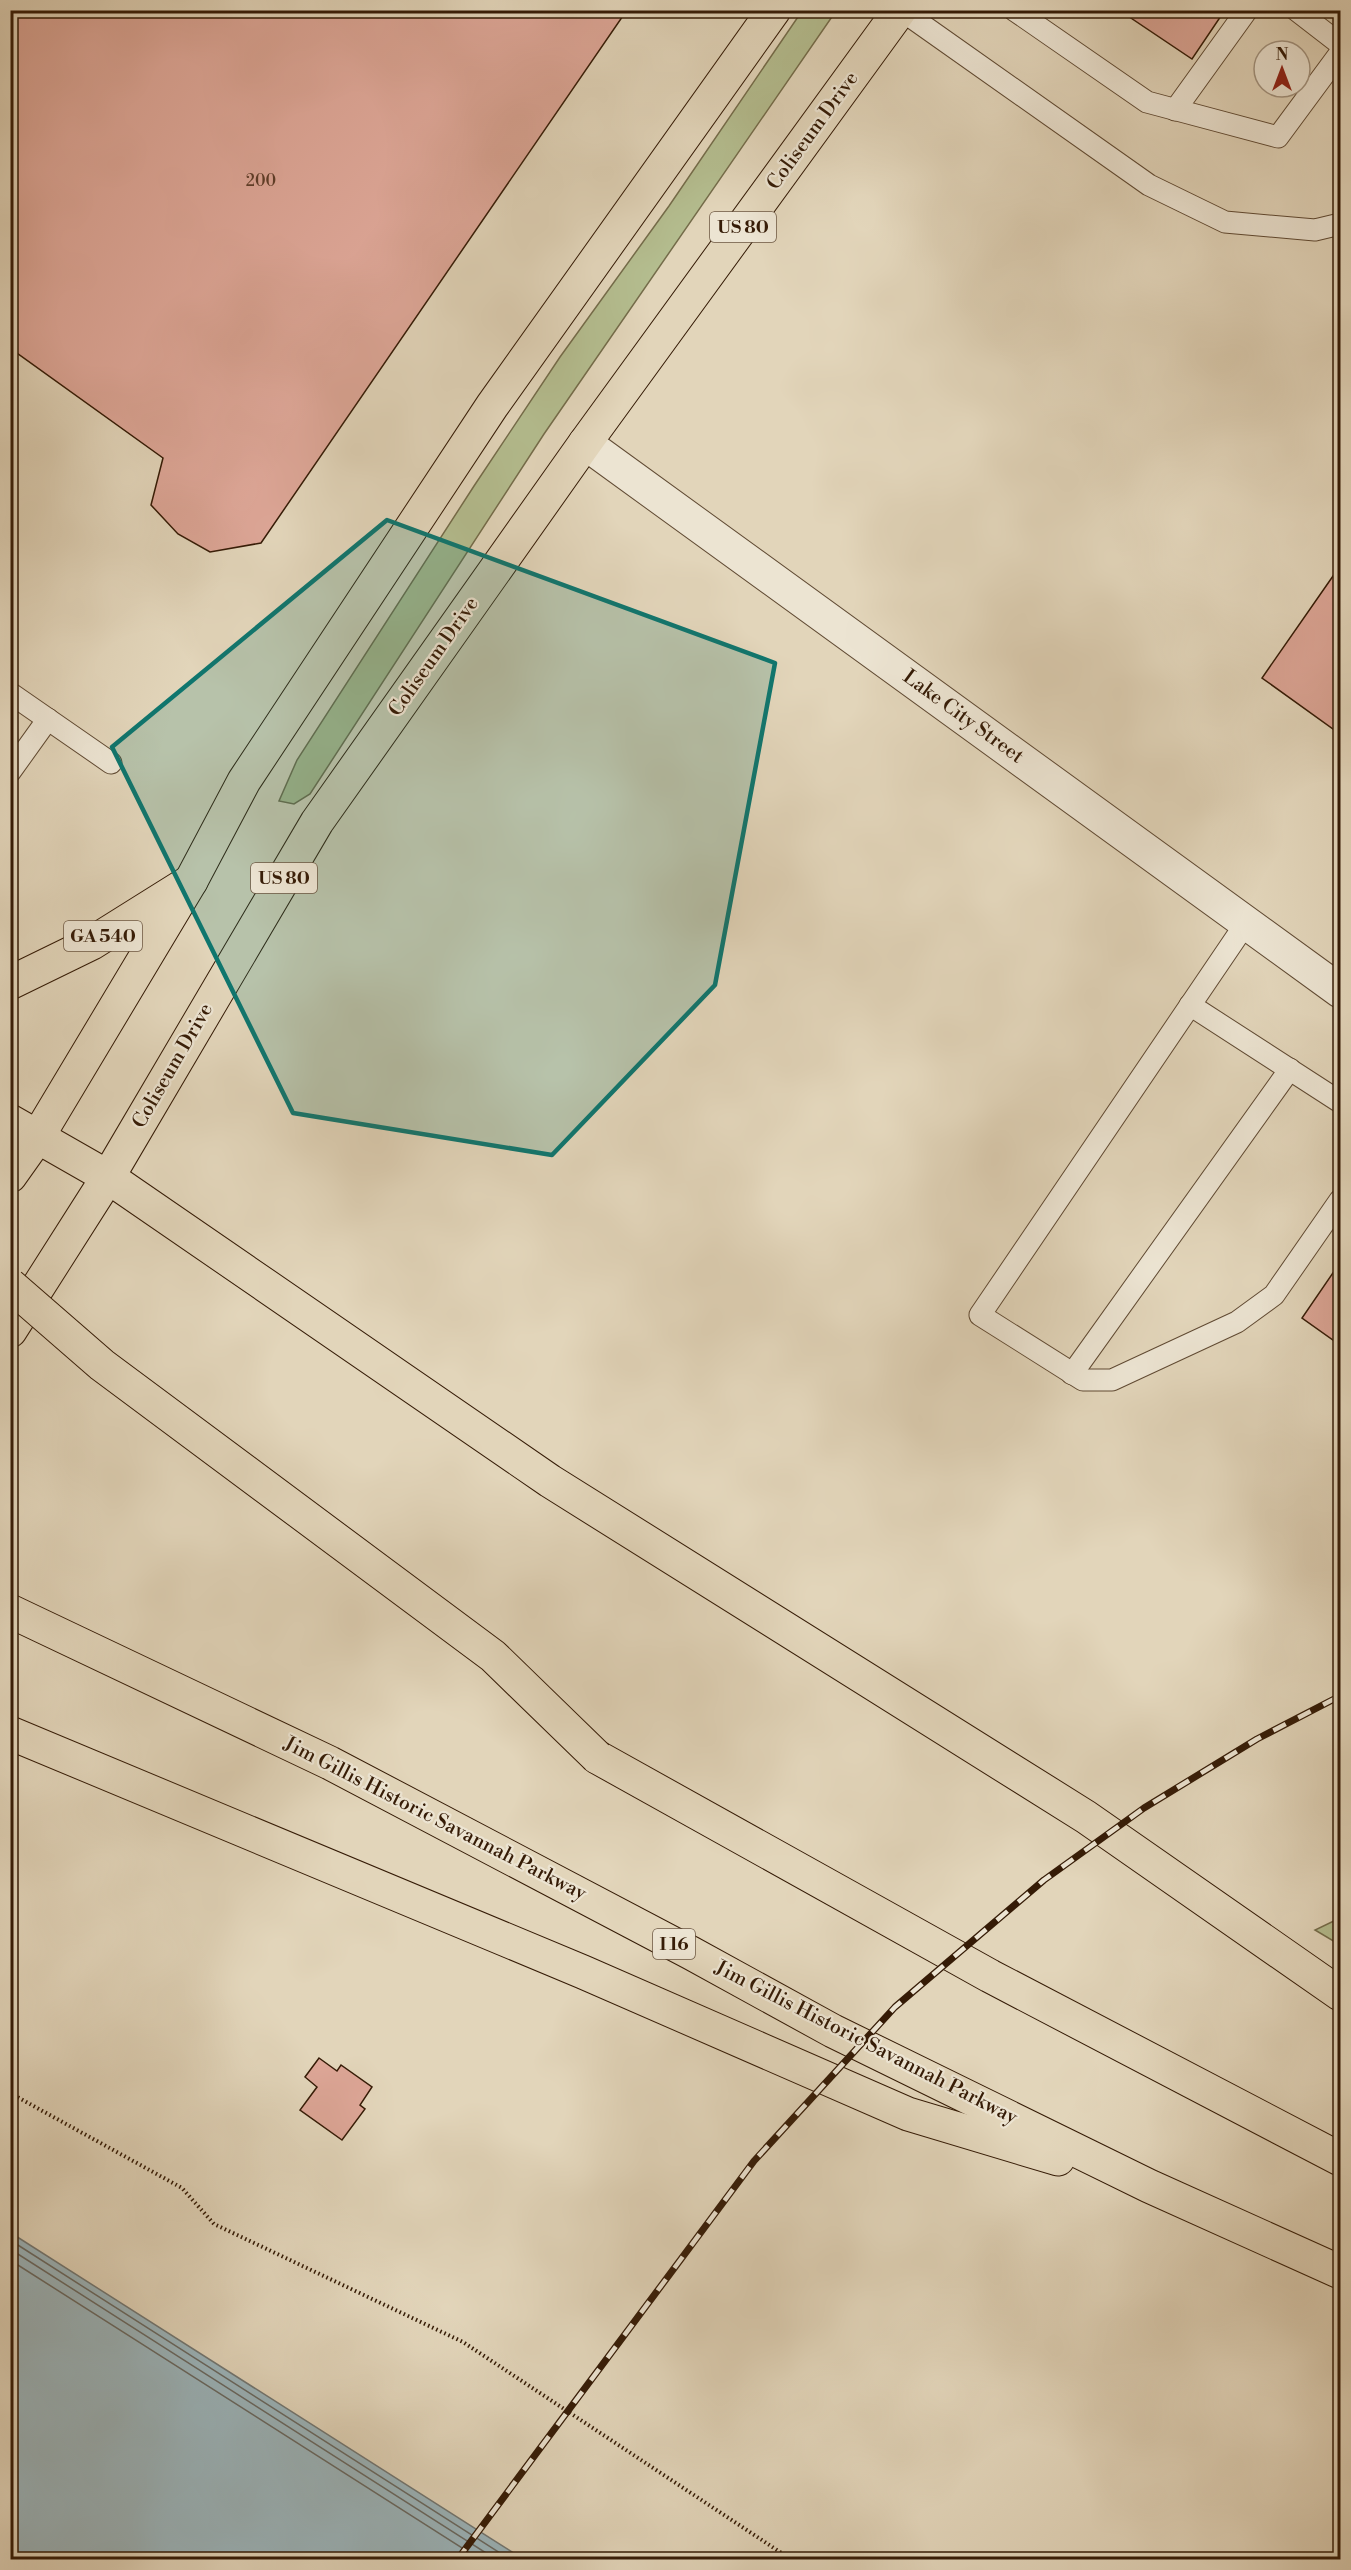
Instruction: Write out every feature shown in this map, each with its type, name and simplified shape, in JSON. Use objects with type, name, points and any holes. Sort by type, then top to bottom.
[{"type":"main road","points":[[10,1176],[24,1130],[191,881],[244,782],[492,406],[774,10]]},
{"type":"main road","name":"Coliseum Drive","points":[[10,1331],[108,1177],[317,822],[585,443],[901,10]]},
{"type":"main road","name":"GA 540","points":[[10,983],[92,943],[191,881]]},
{"type":"main road","points":[[24,1130],[108,1177],[550,1481],[1086,1817],[1341,1994]]},
{"type":"main road","points":[[10,1285],[102,1365],[493,1656],[597,1757],[980,1971],[1341,2159]]},
{"type":"main road","name":"Jim Gillis Historic Savannah Parkway","points":[[10,1611],[330,1763],[691,1953],[833,2031],[1149,2186],[1341,2272]]},
{"type":"main road","points":[[10,1733],[583,1972],[908,2114],[1149,2186]]},
{"type":"street","name":"Lake City Street","points":[[585,443],[1341,991]]},
{"type":"lane","points":[[901,10],[1149,185],[1225,222],[1315,230],[1341,224]]},
{"type":"lane","points":[[1014,10],[1147,102],[1278,138],[1341,53]]},
{"type":"lane","points":[[1175,110],[1247,10]]},
{"type":"lane","points":[[1296,10],[1341,44]]},
{"type":"lane","points":[[10,693],[111,763]]},
{"type":"lane","points":[[10,772],[48,719]]},
{"type":"lane","points":[[1246,923],[980,1315],[1083,1380],[1112,1380],[1237,1322],[1274,1295],[1341,1200]]},
{"type":"lane","points":[[1190,1005],[1341,1102]]},
{"type":"lane","points":[[1072,1374],[1290,1069]]},
{"type":"path","points":[[10,2092],[182,2188],[214,2224],[463,2342],[792,2559]]},
{"type":"highlighted area","points":[[387,520],[775,663],[715,985],[552,1155],[293,1113],[112,747]]},
{"type":"green space","points":[[802,11],[836,11],[544,434],[310,794],[294,804],[279,801],[297,760],[474,486],[560,357],[669,206]]},
{"type":"green space","points":[[1340,1918],[1340,1945],[1315,1930]]},
{"type":"water","points":[[11,2233],[523,2559],[11,2559]]},
{"type":"building","points":[[10,10],[627,10],[261,543],[210,552],[178,534],[151,505],[163,458],[10,348]]},
{"type":"building","points":[[1119,10],[1225,10],[1192,59]]},
{"type":"building","points":[[1340,566],[1340,734],[1262,678]]},
{"type":"building","points":[[1337,1267],[1340,1270],[1340,1345],[1302,1318]]},
{"type":"building","points":[[319,2058],[337,2071],[341,2065],[372,2087],[360,2105],[365,2109],[342,2140],[300,2110],[317,2087],[305,2077]]},
{"type":"railway","points":[[457,2560],[754,2161],[895,2007],[1044,1880],[1144,1808],[1257,1739],[1340,1696]]}]
